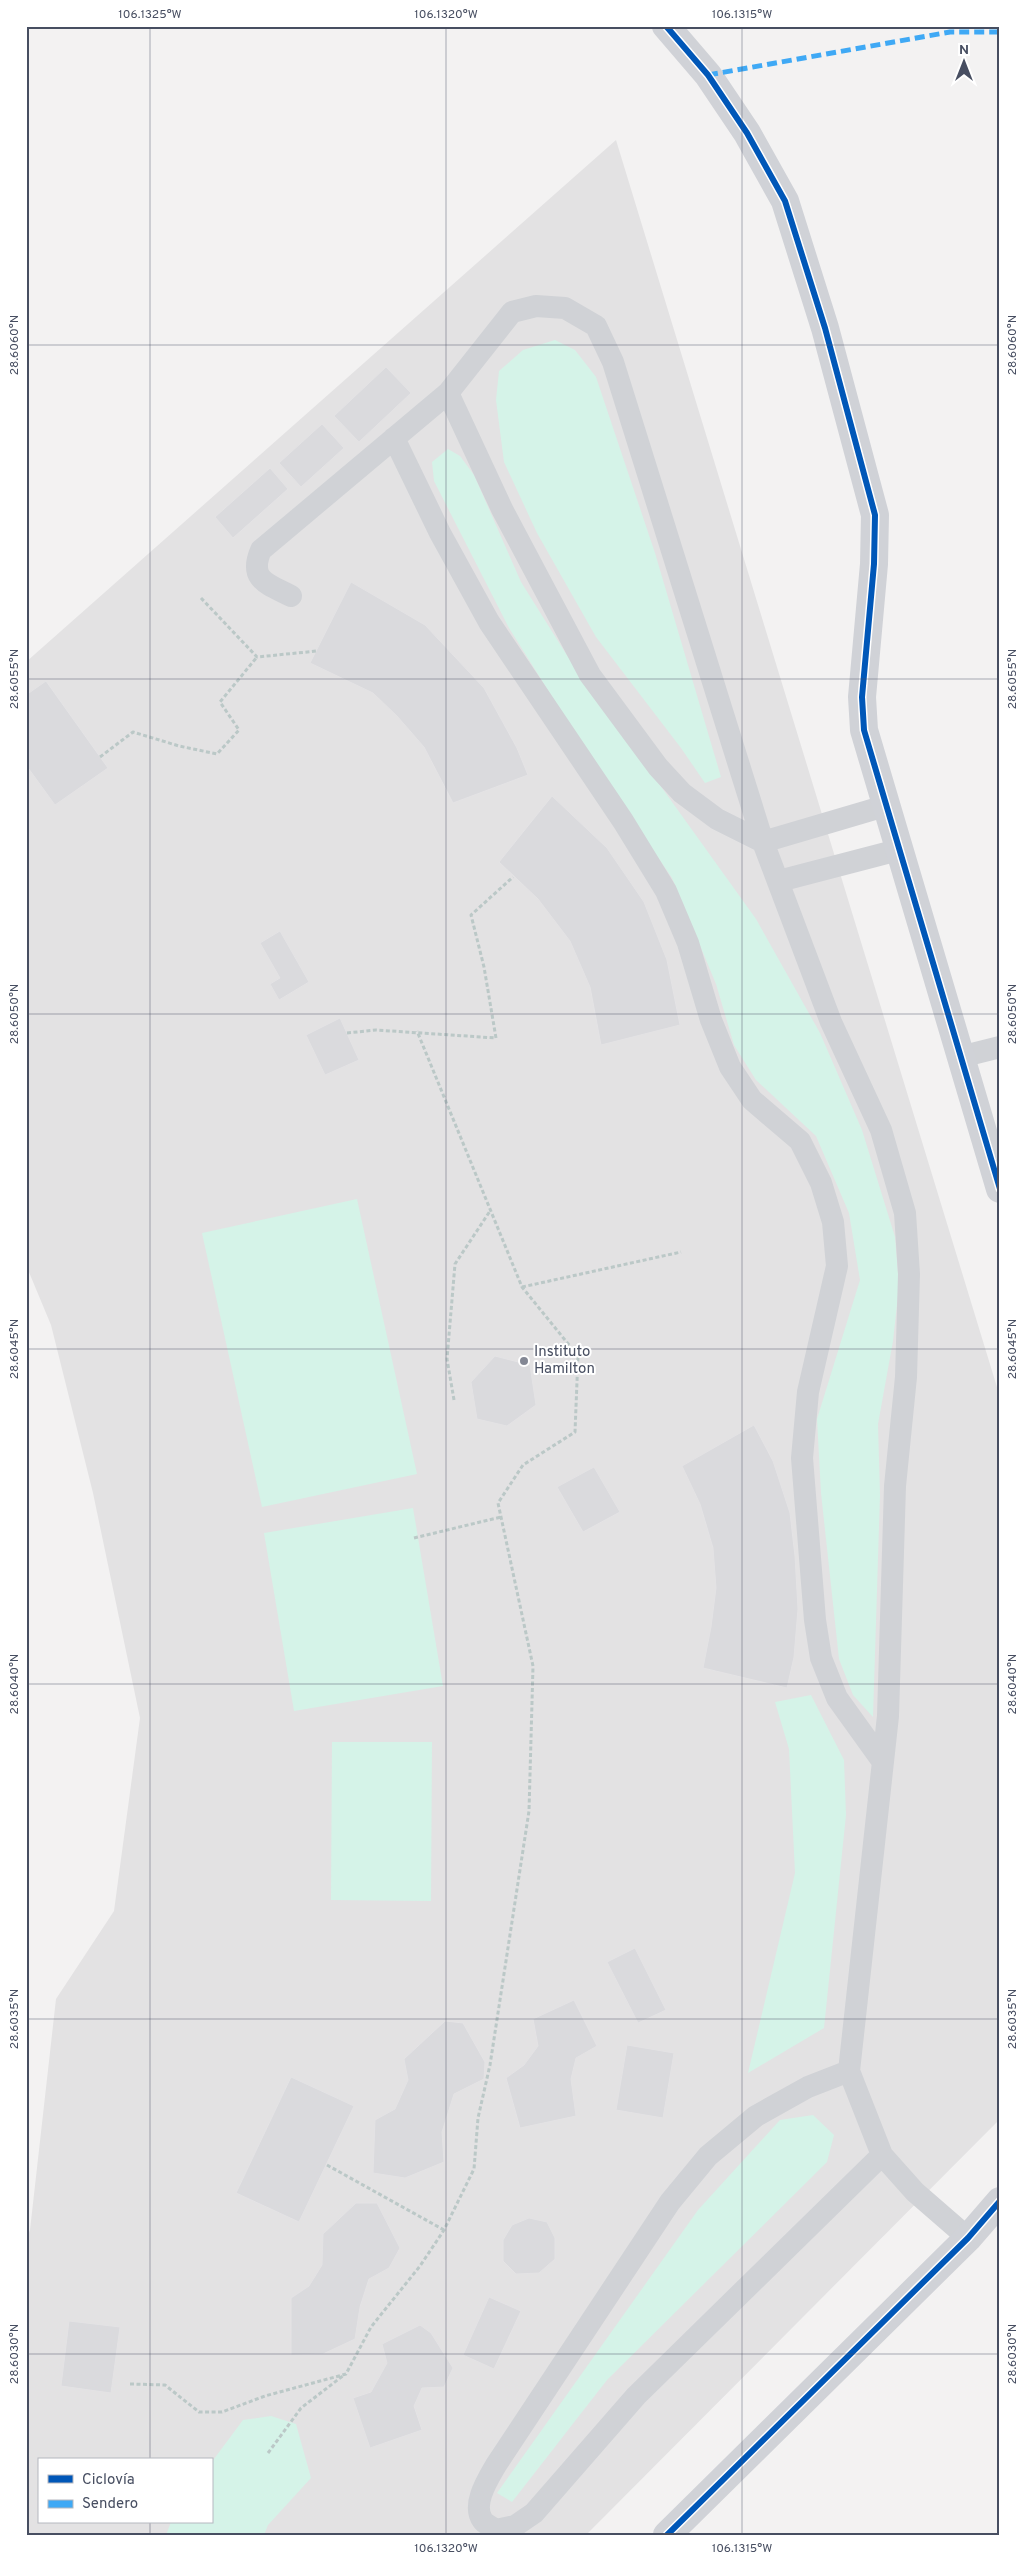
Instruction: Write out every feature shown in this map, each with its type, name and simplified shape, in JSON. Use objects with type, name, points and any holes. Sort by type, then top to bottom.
[{"type":"street","points":[[666,26],[708,75],[747,133],[785,201],[825,328],[875,515],[874,564],[862,697],[864,730],[1000,1189]]},
{"type":"street","points":[[667,2535],[968,2238],[1000,2201]]},
{"type":"lane","points":[[290,596],[260,579],[256,561],[261,550],[448,393],[512,312],[536,306],[565,308],[596,326],[613,362],[764,842],[832,1022],[880,1130],[905,1213],[910,1274],[907,1359],[895,1486],[888,1716],[849,2072],[882,2154],[915,2192],[968,2238]]},
{"type":"lane","points":[[448,393],[502,509],[590,675],[658,767],[682,793],[717,820],[764,842],[885,806]]},
{"type":"lane","points":[[394,438],[440,533],[489,622],[623,821],[666,890],[688,943],[712,1020],[730,1067],[752,1100],[800,1141],[821,1183],[833,1222],[837,1266],[808,1392],[802,1458],[815,1620],[821,1658],[837,1698],[884,1762]]},
{"type":"lane","points":[[779,881],[898,850]]},
{"type":"lane","points":[[960,1057],[1000,1047]]},
{"type":"lane","points":[[849,2072],[808,2087],[756,2116],[708,2156],[670,2202],[496,2465],[483,2490],[479,2510],[483,2521],[496,2530],[515,2526],[534,2513],[636,2396],[882,2154]]},
{"type":"path","points":[[201,598],[257,657]]},
{"type":"path","points":[[100,756],[133,732],[217,754],[239,730],[220,702],[257,657],[316,651]]},
{"type":"path","points":[[347,1033],[376,1030],[417,1031],[496,1038],[484,967],[471,915],[513,877]]},
{"type":"path","points":[[268,2453],[301,2408],[346,2374],[371,2327],[420,2266],[444,2230],[474,2169],[478,2118],[490,2065],[529,1811],[533,1666],[498,1503],[524,1465],[576,1432],[578,1356],[522,1287],[417,1031]]},
{"type":"path","points":[[454,1400],[447,1359],[455,1264],[490,1210]]},
{"type":"path","points":[[522,1287],[681,1252]]},
{"type":"path","points":[[414,1538],[501,1518]]},
{"type":"path","points":[[327,2165],[444,2230]]},
{"type":"path","points":[[130,2384],[165,2385],[200,2412],[222,2412],[264,2396],[346,2374]]},
{"type":"shaded area","name":"Instituto Hamilton","points":[[616,140],[1000,1397],[1000,2119],[586,2535],[26,2535],[26,2240],[30,2230],[56,1999],[114,1911],[140,1718],[93,1493],[51,1325],[26,1265],[26,662]]},
{"type":"green space","points":[[555,340],[575,350],[596,377],[655,553],[721,777],[705,783],[681,748],[596,637],[537,533],[504,462],[496,400],[499,371],[523,350]]},
{"type":"green space","points":[[448,449],[460,456],[474,475],[521,582],[568,657],[756,919],[820,1033],[862,1130],[895,1237],[899,1286],[893,1341],[878,1424],[880,1495],[873,1717],[853,1695],[839,1659],[821,1493],[817,1419],[860,1280],[849,1213],[816,1136],[756,1080],[734,1045],[716,984],[672,878],[591,759],[509,628],[434,481],[432,462]]},
{"type":"green space","points":[[357,1199],[417,1474],[262,1507],[202,1233]]},
{"type":"green space","points":[[413,1508],[443,1686],[294,1711],[264,1533]]},
{"type":"green space","points":[[811,1695],[844,1760],[846,1815],[824,2028],[748,2073],[795,1873],[789,1749],[775,1702]]},
{"type":"green space","points":[[332,1742],[432,1742],[431,1901],[331,1900]]},
{"type":"green space","points":[[813,2115],[834,2135],[827,2162],[607,2380],[512,2502],[497,2493],[698,2210],[780,2120]]},
{"type":"green space","points":[[271,2416],[296,2424],[311,2478],[268,2525],[264,2535],[166,2535],[170,2524],[212,2524],[212,2462],[243,2420]]},
{"type":"building","points":[[386,367],[411,393],[359,442],[334,416]]},
{"type":"building","points":[[322,424],[344,448],[301,487],[279,463]]},
{"type":"building","points":[[270,468],[288,489],[233,538],[215,517]]},
{"type":"building","points":[[351,582],[425,625],[484,688],[517,748],[528,775],[453,803],[424,747],[397,716],[373,693],[310,663]]},
{"type":"building","points":[[46,681],[108,768],[55,805],[26,765],[26,695]]},
{"type":"building","points":[[552,796],[607,848],[644,902],[667,960],[680,1025],[601,1045],[590,987],[570,941],[538,899],[499,862]]},
{"type":"building","points":[[280,931],[309,982],[279,1000],[270,984],[280,978],[260,943]]},
{"type":"building","points":[[340,1018],[359,1060],[325,1075],[306,1035]]},
{"type":"building","points":[[495,1356],[530,1365],[536,1405],[507,1426],[477,1419],[471,1382]]},
{"type":"building","points":[[754,1425],[773,1461],[790,1513],[798,1609],[794,1657],[787,1688],[703,1668],[716,1588],[713,1548],[700,1504],[682,1466]]},
{"type":"building","points":[[594,1467],[620,1512],[583,1532],[557,1487]]},
{"type":"building","points":[[635,1948],[666,2010],[638,2023],[607,1962]]},
{"type":"building","points":[[574,2000],[597,2046],[576,2058],[571,2079],[576,2116],[520,2128],[506,2078],[524,2065],[538,2046],[533,2019]]},
{"type":"building","points":[[445,2021],[463,2023],[485,2062],[484,2079],[454,2094],[442,2132],[444,2162],[405,2178],[373,2173],[375,2120],[395,2109],[408,2080],[404,2059]]},
{"type":"building","points":[[627,2045],[674,2053],[663,2118],[616,2110]]},
{"type":"building","points":[[291,2077],[354,2106],[299,2222],[236,2193]]},
{"type":"building","points":[[356,2203],[377,2203],[400,2248],[389,2268],[369,2279],[360,2307],[355,2339],[323,2354],[291,2355],[291,2298],[309,2286],[322,2265],[323,2234]]},
{"type":"building","points":[[529,2218],[547,2222],[555,2238],[555,2259],[539,2273],[516,2274],[503,2261],[503,2240],[512,2225]]},
{"type":"building","points":[[489,2297],[521,2311],[494,2369],[463,2355]]},
{"type":"building","points":[[69,2321],[120,2327],[111,2393],[61,2386]]},
{"type":"building","points":[[420,2325],[431,2333],[453,2368],[444,2387],[422,2388],[414,2406],[422,2430],[370,2448],[353,2398],[371,2392],[387,2363],[382,2344]]},
{"type":"marked path","points":[[708,75],[950,32],[1000,32]]},
{"type":"cycle path","points":[[666,26],[708,75],[747,133],[785,201],[825,328],[875,515],[874,564],[862,697],[864,730],[1000,1189]]},
{"type":"cycle path","points":[[667,2535],[968,2238],[1000,2201]]},
{"type":"place","name":"Instituto Hamilton","points":[[524,1361]]}]
